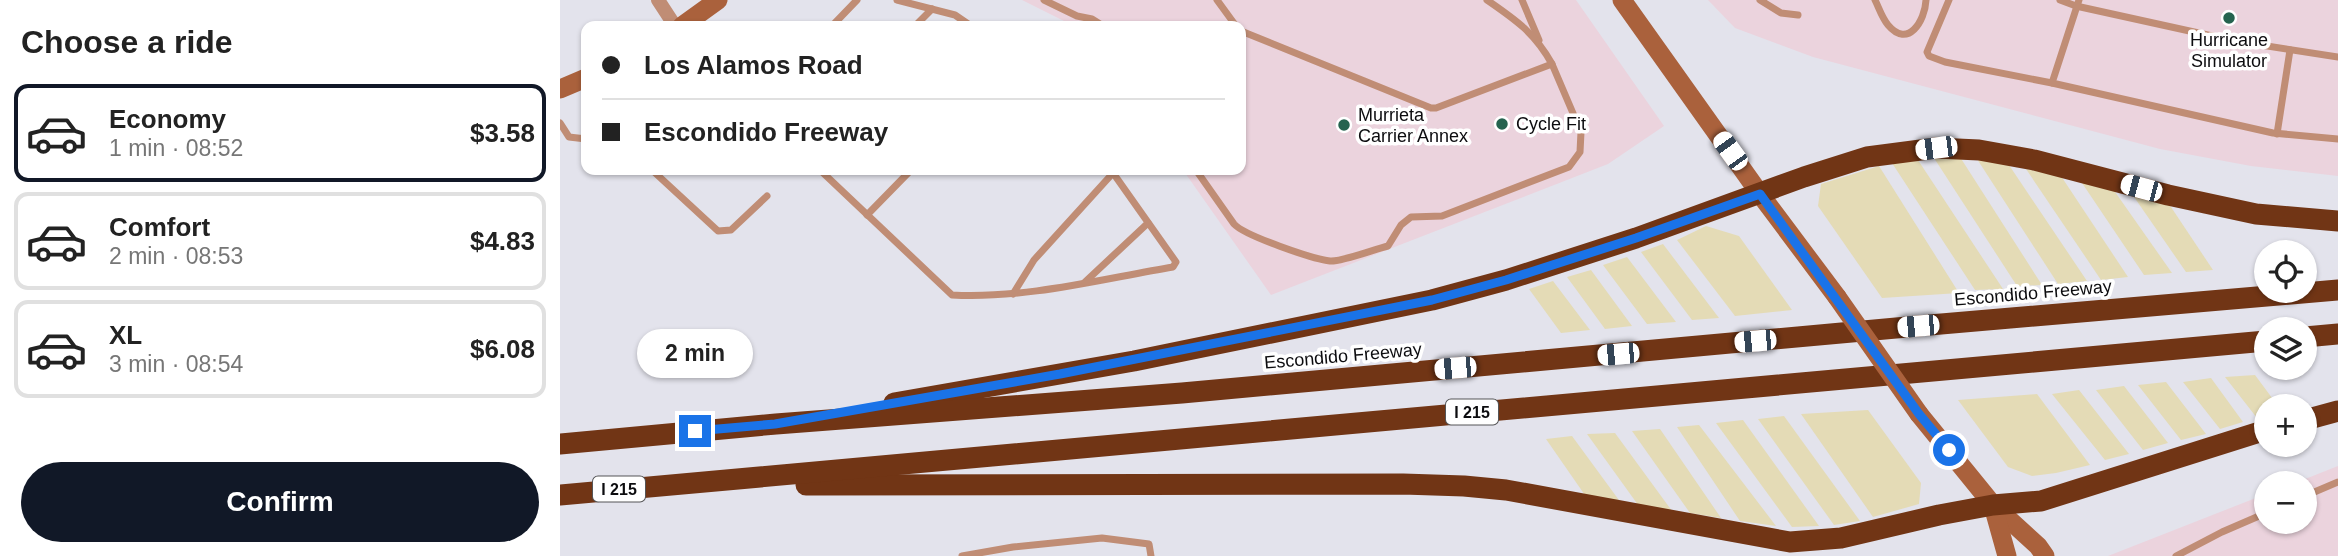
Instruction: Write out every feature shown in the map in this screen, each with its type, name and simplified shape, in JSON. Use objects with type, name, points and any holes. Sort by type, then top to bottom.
[{"type":"highway","points":[[775,424],[1134,360],[1432,300],[1506,280],[1636,238],[1867,157],[1936,148],[1979,150],[2034,160],[2168,195],[2256,214],[2338,221]]},
{"type":"highway","name":"Escondido Freeway","points":[[560,444],[775,424],[1182,393],[2338,290]]},
{"type":"highway","points":[[2317,336],[2338,334]]},
{"type":"highway","name":"I 215","points":[[560,495],[2254,342]]},
{"type":"highway","points":[[2317,416],[2338,411]]},
{"type":"highway","points":[[678,484],[1464,486],[1506,490],[1790,542],[1841,538],[1993,505],[2041,501],[2254,434]]},
{"type":"main road","points":[[689,21],[718,0]]},
{"type":"main road","points":[[1622,0],[1919,414],[1993,505],[2038,546],[2045,556]]},
{"type":"main road","points":[[560,89],[581,80]]},
{"type":"main road","points":[[1993,505],[2007,556]]},
{"type":"street","points":[[658,0],[672,21]]},
{"type":"lane","points":[[837,21],[857,0]]},
{"type":"lane","points":[[897,0],[955,15],[964,21]]},
{"type":"lane","points":[[1044,0],[1077,16],[1095,21]]},
{"type":"lane","points":[[1217,0],[1232,21]]},
{"type":"lane","points":[[1487,0],[1541,44]]},
{"type":"lane","points":[[1199,175],[1240,231],[1332,261],[1388,246],[1401,225],[1411,217],[1442,216],[1569,167],[1580,152],[1581,132],[1522,0]]},
{"type":"lane","points":[[1760,0],[1782,13],[1798,15]]},
{"type":"lane","points":[[1875,0],[1889,28],[1901,33],[1909,33],[1921,24],[1926,12],[1926,0]]},
{"type":"lane","points":[[1949,0],[1927,52],[1929,56],[1945,62],[2052,83],[2277,134],[2338,139]]},
{"type":"lane","points":[[2060,0],[2235,41],[2338,57]]},
{"type":"lane","points":[[2052,83],[2077,3]]},
{"type":"lane","points":[[920,21],[932,9]]},
{"type":"lane","points":[[1246,33],[1430,108],[1445,106],[1552,64]]},
{"type":"lane","points":[[2277,134],[2290,50]]},
{"type":"lane","points":[[560,123],[569,137],[581,138]]},
{"type":"lane","points":[[657,175],[718,231],[731,230],[767,196]]},
{"type":"lane","points":[[825,175],[952,295],[1013,294],[1174,267],[1177,262],[1115,175]]},
{"type":"lane","points":[[867,215],[906,175]]},
{"type":"lane","points":[[1013,294],[1034,260],[1108,175]]},
{"type":"lane","points":[[1085,282],[1148,223]]},
{"type":"lane","points":[[2317,491],[2338,482]]},
{"type":"lane","points":[[2176,556],[2254,518]]},
{"type":"lane","points":[[962,556],[1013,547],[1102,538],[1149,544],[1151,556]]},
{"type":"shaded area","points":[[1022,0],[1576,0],[1664,126],[1608,164],[1271,295],[1187,175],[1246,175],[1246,21],[1064,21]]},
{"type":"shaded area","points":[[1708,0],[2338,0],[2338,176],[2251,166],[2160,149],[1813,57],[1735,28]]},
{"type":"shaded area","points":[[2338,466],[2338,556],[2108,556],[2254,499],[2254,534],[2317,534],[2317,474]]},
{"type":"sand","points":[[1960,157],[2042,285],[2017,286],[1934,158]]},
{"type":"sand","points":[[1977,159],[2009,165],[2087,281],[2058,284]]},
{"type":"sand","points":[[1918,160],[2003,289],[1975,290],[1892,163]]},
{"type":"sand","points":[[1879,166],[1959,293],[1882,298],[1818,206],[1821,184]]},
{"type":"sand","points":[[2026,169],[2061,176],[2128,277],[2101,280]]},
{"type":"sand","points":[[2080,180],[2113,189],[2172,273],[2144,275]]},
{"type":"sand","points":[[2132,194],[2167,201],[2213,270],[2186,272]]},
{"type":"sand","points":[[1706,226],[1739,236],[1792,310],[1735,316],[1677,240]]},
{"type":"sand","points":[[1663,244],[1719,318],[1692,320],[1641,252]]},
{"type":"sand","points":[[1627,257],[1676,322],[1647,324],[1603,265]]},
{"type":"sand","points":[[1591,270],[1632,326],[1605,329],[1567,277]]},
{"type":"sand","points":[[1553,281],[1590,330],[1561,333],[1529,289]]},
{"type":"sand","points":[[2254,375],[2254,380],[2259,380],[2269,394],[2254,394],[2254,414],[2225,377]]},
{"type":"sand","points":[[2211,378],[2243,422],[2220,429],[2183,382]]},
{"type":"sand","points":[[2166,382],[2206,434],[2181,440],[2138,385]]},
{"type":"sand","points":[[2124,386],[2168,443],[2143,450],[2096,390]]},
{"type":"sand","points":[[2079,390],[2129,454],[2105,460],[2052,394]]},
{"type":"sand","points":[[2037,394],[2090,465],[2032,476],[2008,467],[1958,400]]},
{"type":"sand","points":[[1868,410],[1921,483],[1919,504],[1873,517],[1801,414]]},
{"type":"sand","points":[[1784,416],[1860,521],[1834,525],[1758,419]]},
{"type":"sand","points":[[1743,420],[1819,526],[1792,527],[1716,423]]},
{"type":"sand","points":[[1699,425],[1776,526],[1740,521],[1677,427]]},
{"type":"sand","points":[[1660,429],[1721,518],[1690,513],[1632,431]]},
{"type":"sand","points":[[1615,433],[1672,511],[1641,509],[1587,434]]},
{"type":"sand","points":[[1572,436],[1624,507],[1589,501],[1546,439]]},
{"type":"place","name":"Hurricane Simulator","points":[[2229,18]]},
{"type":"place","name":"Cycle Fit","points":[[1502,124]]},
{"type":"place","name":"Murrieta Carrier Annex","points":[[1344,125]]},
{"type":"route","points":[[695,431],[775,424],[1060,374],[1432,300],[1506,280],[1636,238],[1760,194],[1919,414],[1949,450]]}]
